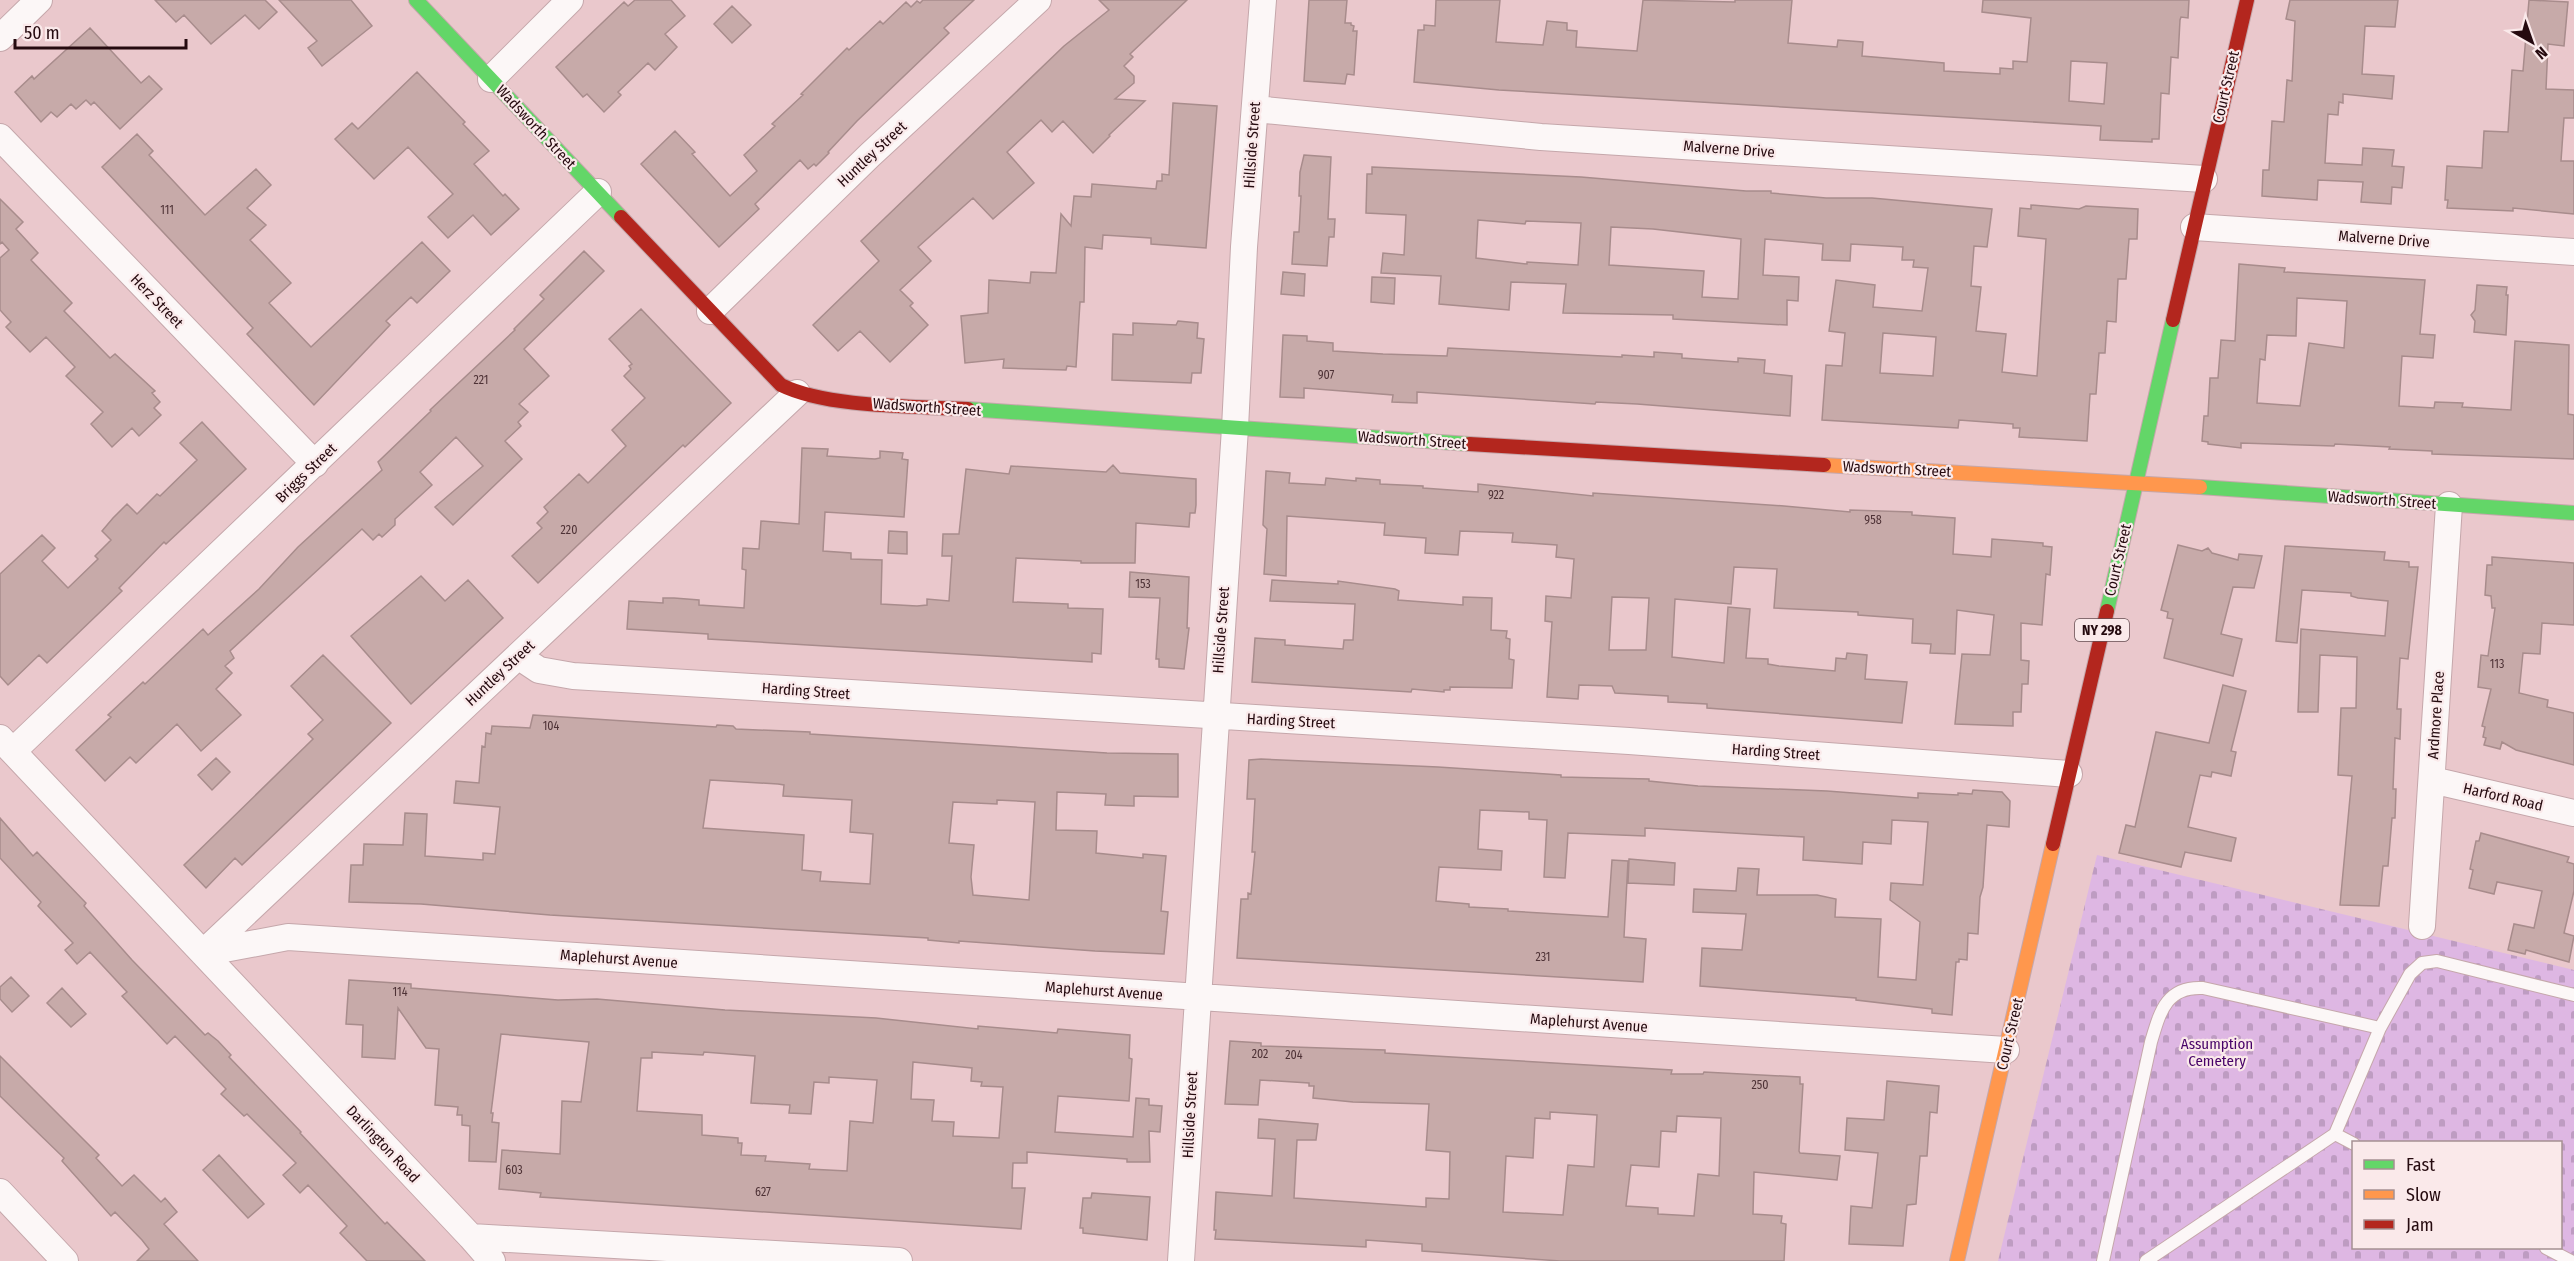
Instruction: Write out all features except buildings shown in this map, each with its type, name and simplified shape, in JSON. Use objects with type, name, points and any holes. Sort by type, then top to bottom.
[{"type":"street","points":[[0,38],[39,0]]},
{"type":"street","name":"Wadsworth Street","points":[[416,0],[781,385],[797,393],[831,400],[1605,453],[2135,483],[2574,513]]},
{"type":"street","points":[[491,79],[570,0]]},
{"type":"street","name":"Huntley Street","points":[[710,311],[870,155],[1038,0]]},
{"type":"street","name":"Hillside Street","points":[[1181,1261],[1235,428],[1244,247],[1263,0]]},
{"type":"street","name":"Court Street","points":[[1957,1261],[2247,0]]},
{"type":"street","name":"Malverne Drive","points":[[1255,109],[1541,137],[2205,179]]},
{"type":"street","name":"Herz Street","points":[[0,137],[315,464]]},
{"type":"street","name":"Briggs Street","points":[[6,744],[315,464],[598,192]]},
{"type":"street","name":"Malverne Drive","points":[[2194,227],[2574,252]]},
{"type":"street","name":"Huntley Street","points":[[203,953],[797,393]]},
{"type":"street","name":"Ardmore Place","points":[[2422,926],[2450,505]]},
{"type":"street","name":"Harding Street","points":[[518,656],[539,670],[573,676],[1629,741],[2069,774]]},
{"type":"street","name":"Darlington Road","points":[[6,744],[492,1261]]},
{"type":"street","name":"Harford Road","points":[[2432,780],[2574,813]]},
{"type":"street","name":"Maplehurst Avenue","points":[[203,953],[288,938],[2006,1050]]},
{"type":"street","points":[[0,1192],[65,1261]]},
{"type":"street","points":[[471,1238],[884,1260]]},
{"type":"lane","points":[[2146,1261],[2335,1134],[2380,1028],[2410,974],[2422,963],[2437,961],[2574,994]]},
{"type":"lane","points":[[2103,1261],[2151,1042],[2163,1009],[2176,993],[2190,988],[2203,988],[2380,1028]]},
{"type":"lane","points":[[2335,1134],[2352,1143]]},
{"type":"lane","points":[[2548,1249],[2571,1261]]},
{"type":"green space","name":"Assumption Cemetery","points":[[2097,855],[2574,970],[2574,1261],[1998,1261]]},
{"type":"traffic: fast","points":[[416,0],[621,217]]},
{"type":"traffic: fast","points":[[2107,611],[2173,320]]},
{"type":"traffic: fast","points":[[968,409],[1469,444]]},
{"type":"traffic: fast","points":[[2200,487],[2574,513]]},
{"type":"traffic: slow","points":[[1824,465],[2200,487]]},
{"type":"traffic: slow","points":[[1957,1261],[2053,844]]},
{"type":"traffic: jam","points":[[2173,320],[2247,0]]},
{"type":"traffic: jam","points":[[621,217],[781,385],[800,393],[847,402],[968,409]]},
{"type":"traffic: jam","points":[[1469,444],[1824,465]]},
{"type":"traffic: jam","points":[[2053,844],[2107,611]]}]
